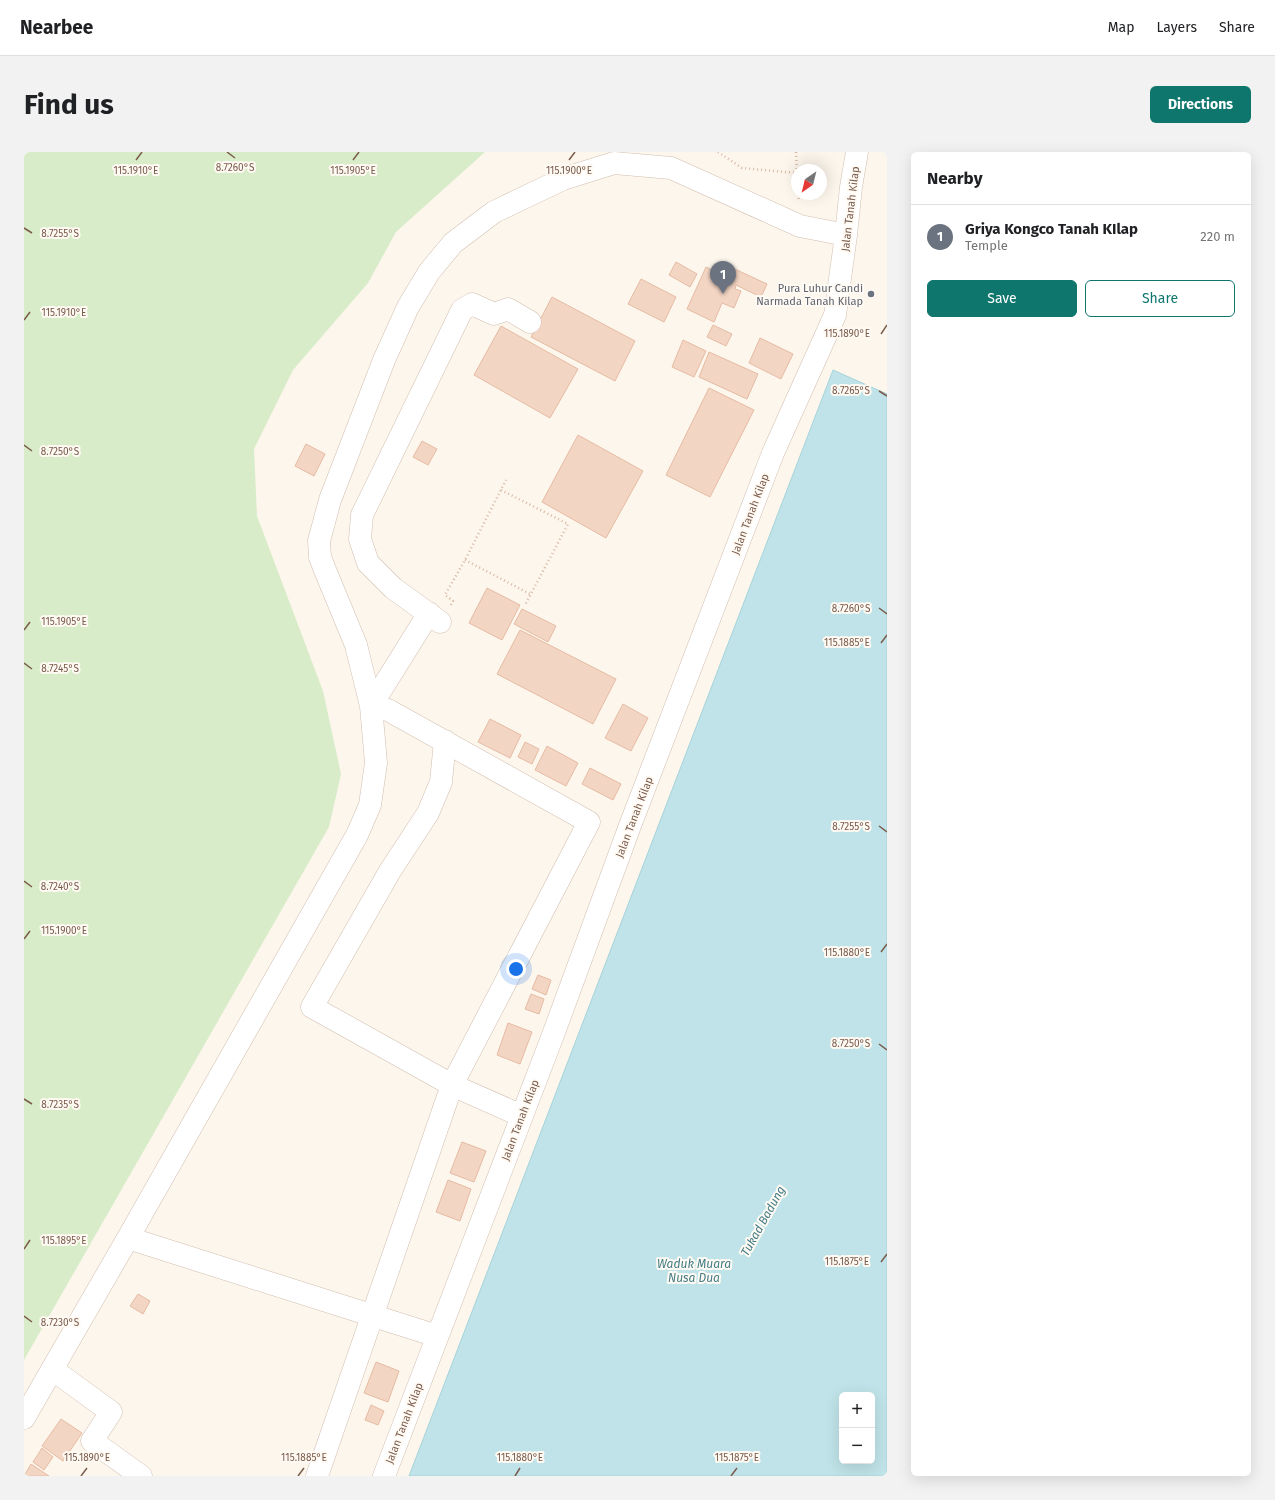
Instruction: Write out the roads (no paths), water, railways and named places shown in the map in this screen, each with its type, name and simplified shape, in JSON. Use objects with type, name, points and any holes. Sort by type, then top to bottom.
[{"type":"lane","name":"Jalan Tanah Kilap","points":[[384,1476],[522,1116],[631,823],[773,453],[835,315],[857,152]]},
{"type":"lane","points":[[24,1418],[358,835],[370,805],[376,763],[371,706],[356,645],[320,557],[319,541],[330,500],[384,360],[408,307],[429,272],[453,243],[494,212],[563,179],[614,163],[671,168],[800,226],[846,235]]},
{"type":"lane","points":[[371,706],[434,618],[394,588],[368,563],[360,539],[362,515],[462,310],[472,304],[494,314],[508,309],[530,322]]},
{"type":"lane","points":[[317,1476],[452,1085],[589,822],[388,710],[371,706]]},
{"type":"lane","points":[[445,741],[442,782],[428,813],[390,871],[312,1006],[452,1085],[522,1116]]},
{"type":"lane","points":[[128,1238],[437,1336]]},
{"type":"lane","points":[[52,1369],[111,1412],[92,1440],[141,1476]]},
{"type":"water","name":"Waduk Muara Nusa Dua","points":[[833,370],[887,394],[887,1476],[409,1476]]},
{"type":"place","name":"Griya Kongco Tanah KIlap","points":[[723,294]]},
{"type":"place","name":"Pura Luhur Candi Narmada Tanah Kilap","points":[[871,294]]},
{"type":"water label","name":"Tukad Badung","points":[[763,1221]]}]
